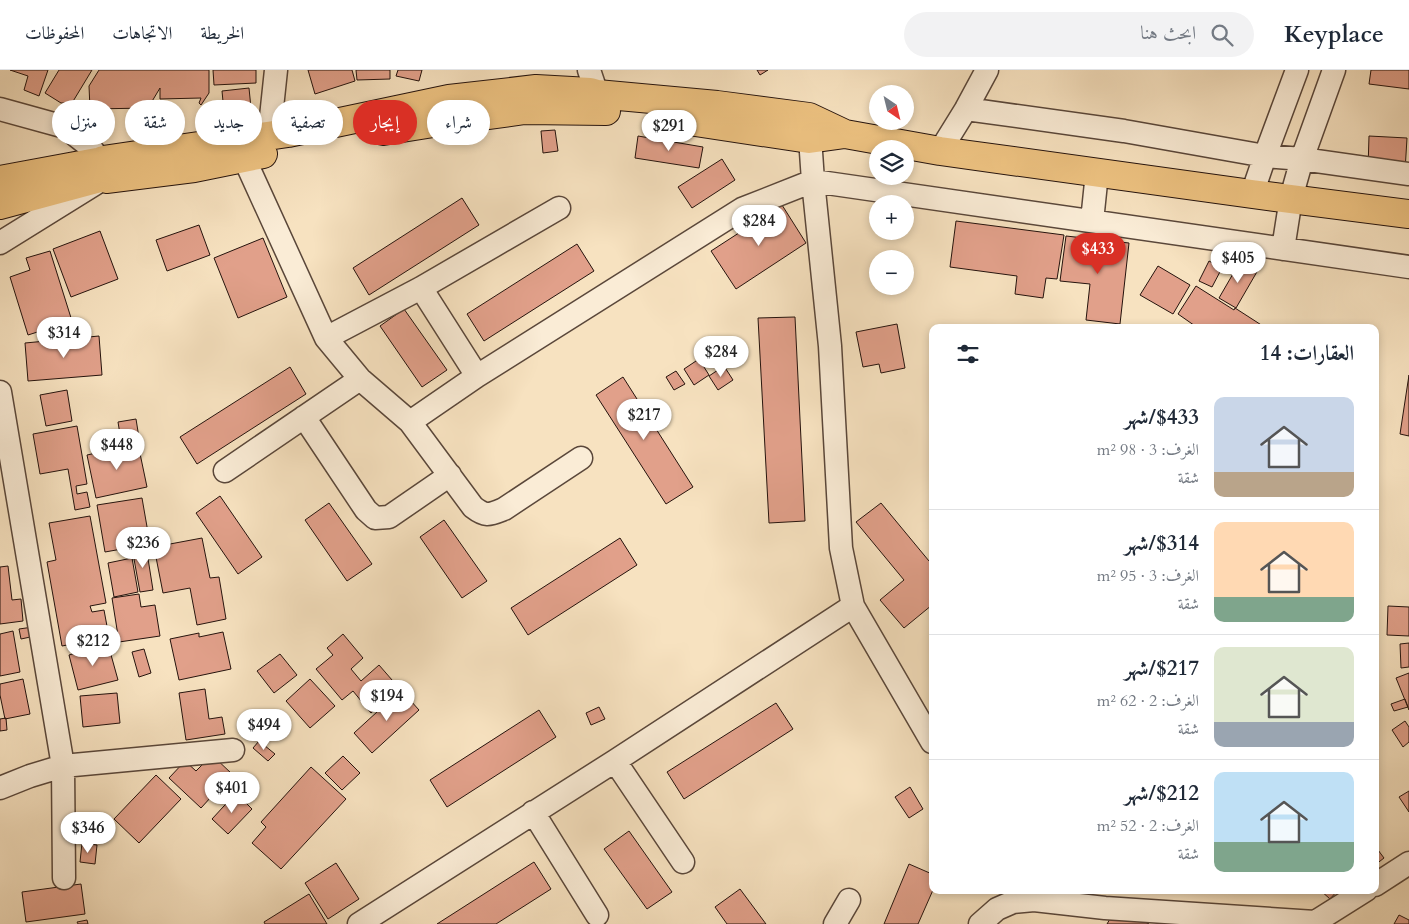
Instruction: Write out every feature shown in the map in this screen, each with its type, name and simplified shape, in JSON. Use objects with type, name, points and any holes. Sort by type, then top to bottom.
[{"type":"main road","points":[[241,149],[269,136],[459,98],[536,89],[594,91],[708,104],[809,128],[940,151],[1409,214]]},
{"type":"main road","points":[[0,180],[102,170],[241,149],[339,139],[525,110],[594,91]]},
{"type":"main road","points":[[0,205],[102,170]]},
{"type":"street","points":[[269,136],[276,70]]},
{"type":"street","points":[[940,151],[966,109],[986,70]]},
{"type":"street","points":[[1252,194],[1297,70]]},
{"type":"street","points":[[1283,249],[1291,198],[1302,159],[1334,70]]},
{"type":"street","points":[[0,109],[65,127],[89,146],[102,170],[0,243]]},
{"type":"street","points":[[966,109],[1124,131],[1265,156],[1302,159],[1409,174]]},
{"type":"street","points":[[809,128],[830,346],[841,548],[852,606],[929,737]]},
{"type":"street","points":[[241,149],[326,338],[360,379],[410,422],[473,506],[482,514],[491,515],[581,458]]},
{"type":"street","points":[[1092,221],[1097,172]]},
{"type":"street","points":[[410,422],[477,376],[742,209],[813,181],[1409,267]]},
{"type":"street","points":[[326,338],[421,288],[559,208]]},
{"type":"street","points":[[421,288],[477,376]]},
{"type":"street","points":[[225,471],[360,379]]},
{"type":"street","points":[[0,392],[63,766],[64,878]]},
{"type":"street","points":[[304,417],[366,510],[376,518],[389,517],[450,475]]},
{"type":"street","points":[[359,924],[615,761],[852,606]]},
{"type":"street","points":[[0,788],[63,766],[233,750]]},
{"type":"street","points":[[615,761],[683,862]]},
{"type":"street","points":[[533,812],[597,915]]},
{"type":"street","points":[[1379,882],[1409,863]]},
{"type":"street","points":[[980,924],[997,910],[1013,902],[1034,900],[1105,908],[1165,918],[1317,923],[1360,894]]},
{"type":"street","points":[[835,924],[849,900]]},
{"type":"building","points":[[10,70],[48,70],[39,96],[24,90],[28,76]]},
{"type":"building","points":[[59,70],[92,70],[74,100],[56,100],[45,93]]},
{"type":"building","points":[[99,70],[209,70],[209,93],[204,100],[200,100],[201,98],[160,99],[160,88],[153,100],[125,100],[125,108],[115,109],[115,100],[90,100],[89,86]]},
{"type":"building","points":[[213,70],[256,70],[256,83],[214,85]]},
{"type":"building","points":[[308,70],[352,70],[355,81],[315,94]]},
{"type":"building","points":[[356,70],[390,70],[390,79],[357,80]]},
{"type":"building","points":[[398,70],[422,70],[419,81],[396,76]]},
{"type":"building","points":[[757,70],[768,70],[760,75]]},
{"type":"building","points":[[1371,70],[1409,70],[1409,89],[1369,84]]},
{"type":"building","points":[[249,88],[250,100],[223,100],[222,91]]},
{"type":"building","points":[[555,130],[558,151],[543,153],[541,131]]},
{"type":"building","points":[[638,136],[703,147],[699,168],[635,158]]},
{"type":"building","points":[[1369,136],[1407,138],[1405,171],[1368,169]]},
{"type":"building","points":[[722,159],[735,180],[692,208],[678,187]]},
{"type":"building","points":[[462,198],[479,225],[369,295],[353,268]]},
{"type":"building","points":[[782,205],[806,243],[736,289],[711,251]]},
{"type":"building","points":[[956,221],[1064,235],[1057,279],[1046,278],[1043,298],[1015,294],[1017,276],[950,267]]},
{"type":"building","points":[[199,225],[210,255],[167,271],[156,240]]},
{"type":"building","points":[[100,231],[118,279],[71,297],[53,249]]},
{"type":"building","points":[[1066,236],[1129,243],[1120,324],[1086,320],[1090,284],[1060,281]]},
{"type":"building","points":[[263,238],[287,297],[238,318],[214,258]]},
{"type":"building","points":[[577,244],[594,271],[484,341],[467,314]]},
{"type":"building","points":[[50,251],[72,321],[28,335],[10,277],[30,270],[26,258]]},
{"type":"building","points":[[1241,260],[1258,270],[1236,308],[1219,298]]},
{"type":"building","points":[[1209,261],[1222,268],[1212,287],[1199,281]]},
{"type":"building","points":[[1158,266],[1190,285],[1173,314],[1140,295]]},
{"type":"building","points":[[1196,286],[1260,324],[1192,324],[1178,314]]},
{"type":"building","points":[[404,309],[447,370],[422,387],[380,326]]},
{"type":"building","points":[[795,317],[805,521],[769,523],[758,318]]},
{"type":"building","points":[[897,324],[905,368],[881,373],[879,364],[863,367],[856,332]]},
{"type":"building","points":[[99,336],[102,375],[28,381],[25,343]]},
{"type":"building","points":[[699,359],[709,375],[694,385],[684,369]]},
{"type":"building","points":[[724,366],[733,380],[718,390],[709,376]]},
{"type":"building","points":[[290,367],[306,394],[197,464],[180,437]]},
{"type":"building","points":[[676,371],[685,384],[674,390],[666,377]]},
{"type":"building","points":[[1409,375],[1409,436],[1400,434]]},
{"type":"building","points":[[623,377],[693,487],[666,504],[596,395]]},
{"type":"building","points":[[67,390],[72,421],[46,426],[40,395]]},
{"type":"building","points":[[136,419],[140,444],[122,447],[118,422]]},
{"type":"building","points":[[77,426],[87,484],[76,486],[77,494],[87,492],[90,507],[75,510],[68,469],[40,474],[33,434]]},
{"type":"building","points":[[138,444],[147,487],[96,498],[87,455]]},
{"type":"building","points":[[220,496],[262,557],[238,574],[196,513]]},
{"type":"building","points":[[142,498],[150,544],[105,552],[97,505]]},
{"type":"building","points":[[329,503],[372,564],[347,581],[305,520]]},
{"type":"building","points":[[881,503],[929,561],[929,607],[904,628],[880,600],[904,580],[856,522]]},
{"type":"building","points":[[90,516],[106,603],[90,606],[92,612],[104,610],[109,637],[62,646],[47,562],[56,560],[49,523]]},
{"type":"building","points":[[444,520],[487,581],[462,598],[420,537]]},
{"type":"building","points":[[202,538],[210,578],[219,577],[226,619],[197,625],[190,588],[163,593],[154,547]]},
{"type":"building","points":[[620,538],[637,565],[528,635],[511,608]]},
{"type":"building","points":[[146,546],[153,590],[140,592],[132,548]]},
{"type":"building","points":[[132,558],[138,592],[114,597],[108,563]]},
{"type":"building","points":[[8,566],[12,600],[21,599],[23,621],[0,624],[0,567]]},
{"type":"building","points":[[139,594],[141,607],[155,605],[160,636],[119,642],[112,598]]},
{"type":"building","points":[[1388,606],[1409,607],[1409,636],[1387,635]]},
{"type":"building","points":[[33,627],[35,636],[21,639],[19,629]]},
{"type":"building","points":[[13,631],[20,672],[0,676],[0,634]]},
{"type":"building","points":[[223,632],[231,669],[179,680],[170,639],[199,633],[199,637]]},
{"type":"building","points":[[343,634],[363,658],[351,669],[361,681],[379,665],[399,688],[371,713],[353,691],[342,700],[316,669],[333,655],[327,648]]},
{"type":"building","points":[[1409,643],[1409,667],[1401,668],[1400,644]]},
{"type":"building","points":[[108,644],[118,680],[78,690],[69,655]]},
{"type":"building","points":[[144,649],[151,673],[139,677],[132,652]]},
{"type":"building","points":[[280,654],[297,675],[274,693],[257,671]]},
{"type":"building","points":[[1409,673],[1409,710],[1396,678]]},
{"type":"building","points":[[23,679],[30,714],[5,719],[0,695],[0,684]]},
{"type":"building","points":[[310,679],[335,706],[310,728],[286,701]]},
{"type":"building","points":[[205,689],[209,719],[222,717],[225,734],[186,740],[179,693]]},
{"type":"building","points":[[401,690],[419,710],[372,753],[354,733]]},
{"type":"building","points":[[117,693],[120,723],[83,727],[80,696]]},
{"type":"building","points":[[1405,699],[1408,707],[1394,711],[1391,704]]},
{"type":"building","points":[[776,703],[793,729],[684,799],[667,772]]},
{"type":"building","points":[[599,707],[605,719],[591,725],[586,713]]},
{"type":"building","points":[[539,710],[556,737],[447,807],[430,780]]},
{"type":"building","points":[[6,718],[7,730],[0,731],[0,719]]},
{"type":"building","points":[[1405,721],[1409,727],[1409,742],[1403,747],[1392,730]]},
{"type":"building","points":[[259,741],[275,754],[268,761],[253,748]]},
{"type":"building","points":[[212,755],[232,774],[201,808],[169,778],[185,761],[196,771]]},
{"type":"building","points":[[343,756],[360,773],[342,790],[325,773]]},
{"type":"building","points":[[311,767],[346,799],[281,869],[252,843],[266,827],[261,822]]},
{"type":"building","points":[[156,775],[181,799],[139,843],[114,819]]},
{"type":"building","points":[[910,787],[923,809],[909,818],[895,797]]},
{"type":"building","points":[[1409,791],[1409,812],[1399,797]]},
{"type":"building","points":[[236,793],[252,809],[228,834],[212,819]]},
{"type":"building","points":[[629,831],[672,892],[647,909],[604,849]]},
{"type":"building","points":[[82,843],[97,845],[95,864],[80,862]]},
{"type":"building","points":[[1379,851],[1384,858],[1379,862]]},
{"type":"building","points":[[534,862],[551,889],[496,924],[437,924]]},
{"type":"building","points":[[336,863],[359,899],[328,919],[305,883]]},
{"type":"building","points":[[909,864],[929,873],[929,894],[931,894],[918,924],[884,924]]},
{"type":"building","points":[[81,884],[85,914],[26,922],[22,892]]},
{"type":"building","points":[[740,889],[766,924],[727,924],[715,907]]},
{"type":"building","points":[[309,894],[327,924],[265,924],[264,922]]},
{"type":"building","points":[[1324,894],[1334,894],[1330,899]]},
{"type":"building","points":[[1117,907],[1149,924],[1107,924]]},
{"type":"building","points":[[1399,915],[1409,920],[1409,924],[1394,924]]},
{"type":"building","points":[[87,920],[88,924],[78,924],[77,922]]}]
